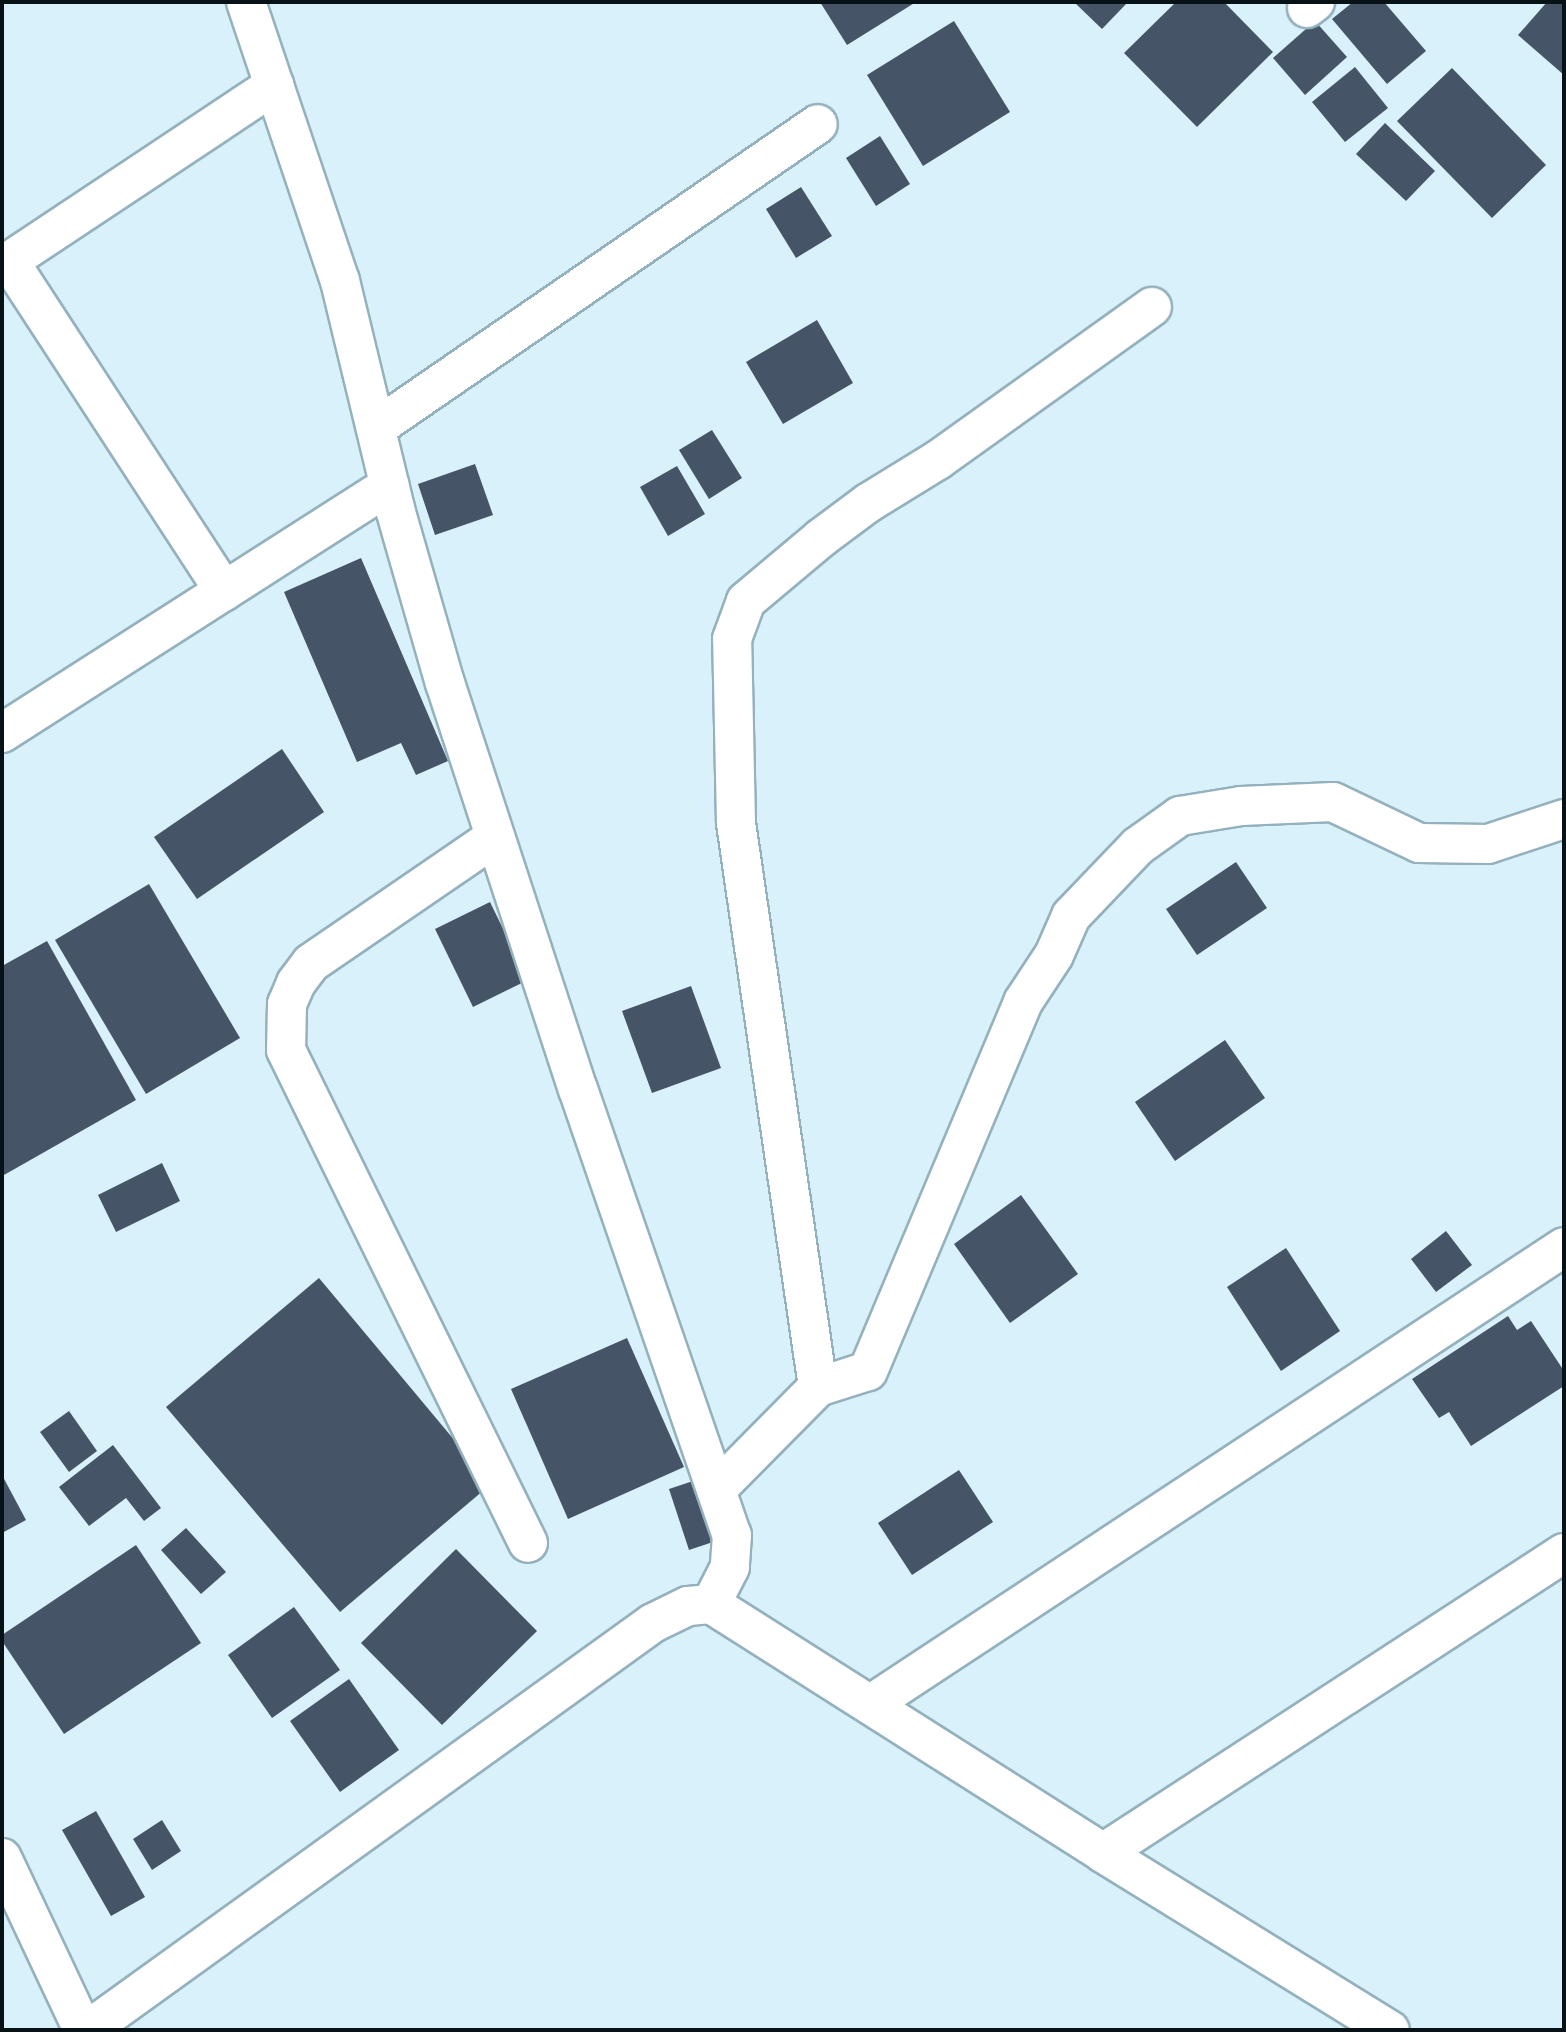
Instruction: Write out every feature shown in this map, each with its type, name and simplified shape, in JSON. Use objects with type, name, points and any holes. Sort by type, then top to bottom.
[{"type":"street","points":[[246,2],[340,281],[390,485],[445,682],[732,1535],[727,1574],[711,1604]]},
{"type":"street","points":[[224,591],[5,263],[274,85]]},
{"type":"street","points":[[376,428],[818,124]]},
{"type":"street","points":[[818,1387],[736,823],[733,639],[746,601],[821,538],[868,503],[938,460],[1152,307]]},
{"type":"street","points":[[2,733],[390,485]]},
{"type":"street","points":[[717,1489],[818,1387],[868,1371],[1023,1002],[1054,955],[1072,916],[1138,846],[1180,816],[1241,806],[1333,802],[1419,843],[1488,844],[1564,820]]},
{"type":"street","points":[[495,837],[311,963],[296,983],[287,1004],[286,1050],[528,1543]]},
{"type":"street","points":[[871,1704],[1564,1247]]},
{"type":"street","points":[[1104,1853],[1564,1553]]},
{"type":"street","points":[[2,1858],[86,2030],[653,1623],[688,1606],[711,1604],[1390,2030]]},
{"type":"building","points":[[820,2],[916,2],[847,45]]},
{"type":"building","points":[[1074,2],[1128,2],[1102,29]]},
{"type":"building","points":[[1176,2],[1224,2],[1273,52],[1197,127],[1124,53]]},
{"type":"building","points":[[1353,2],[1384,2],[1426,51],[1387,84],[1332,19]]},
{"type":"building","points":[[1547,2],[1564,2],[1564,75],[1518,35]]},
{"type":"building","points":[[954,21],[1010,112],[923,166],[867,75]]},
{"type":"building","points":[[1315,21],[1347,57],[1305,95],[1273,58]]},
{"type":"building","points":[[1355,67],[1388,108],[1345,142],[1312,102]]},
{"type":"building","points":[[1452,68],[1546,165],[1492,218],[1397,121]]},
{"type":"building","points":[[1385,123],[1435,171],[1406,201],[1356,154]]},
{"type":"building","points":[[880,136],[910,184],[876,206],[846,158]]},
{"type":"building","points":[[801,187],[832,236],[796,258],[766,209]]},
{"type":"building","points":[[817,320],[853,383],[783,424],[746,362]]},
{"type":"building","points":[[712,430],[742,478],[709,499],[679,450]]},
{"type":"building","points":[[475,464],[493,515],[435,535],[418,484]]},
{"type":"building","points":[[677,466],[705,514],[668,536],[640,487]]},
{"type":"building","points":[[361,558],[448,761],[416,775],[401,743],[357,762],[284,592]]},
{"type":"building","points":[[282,749],[324,812],[197,899],[154,837]]},
{"type":"building","points":[[1236,862],[1267,908],[1197,955],[1166,909]]},
{"type":"building","points":[[149,884],[240,1038],[146,1094],[55,940]]},
{"type":"building","points":[[490,902],[528,980],[473,1007],[435,929]]},
{"type":"building","points":[[47,941],[136,1100],[4,1175],[2,966]]},
{"type":"building","points":[[691,986],[721,1068],[652,1093],[622,1011]]},
{"type":"building","points":[[1225,1040],[1265,1098],[1175,1161],[1135,1102]]},
{"type":"building","points":[[162,1163],[180,1201],[116,1232],[98,1195]]},
{"type":"building","points":[[1021,1195],[1078,1274],[1010,1323],[954,1244]]},
{"type":"building","points":[[1446,1231],[1472,1265],[1436,1292],[1411,1259]]},
{"type":"building","points":[[1286,1248],[1340,1331],[1281,1371],[1227,1287]]},
{"type":"building","points":[[319,1278],[491,1484],[340,1612],[166,1407]]},
{"type":"building","points":[[1508,1316],[1517,1330],[1531,1321],[1564,1371],[1564,1386],[1471,1446],[1449,1412],[1439,1418],[1412,1379]]},
{"type":"building","points":[[627,1338],[684,1467],[568,1519],[511,1389]]},
{"type":"building","points":[[69,1411],[97,1451],[69,1472],[40,1432]]},
{"type":"building","points":[[113,1445],[161,1508],[144,1521],[126,1498],[89,1526],[59,1487]]},
{"type":"building","points":[[959,1470],[993,1522],[912,1575],[878,1523]]},
{"type":"building","points":[[2,1475],[26,1520],[2,1533]]},
{"type":"building","points":[[705,1477],[725,1538],[689,1550],[669,1489]]},
{"type":"building","points":[[186,1528],[226,1572],[201,1594],[161,1550]]},
{"type":"building","points":[[136,1545],[201,1643],[64,1734],[2,1641],[2,1635]]},
{"type":"building","points":[[456,1549],[537,1631],[442,1725],[361,1643]]},
{"type":"building","points":[[294,1607],[340,1670],[272,1718],[228,1655]]},
{"type":"building","points":[[349,1679],[399,1750],[340,1792],[290,1721]]},
{"type":"building","points":[[96,1811],[145,1897],[111,1916],[62,1830]]},
{"type":"building","points":[[162,1820],[181,1851],[152,1870],[133,1839]]}]
